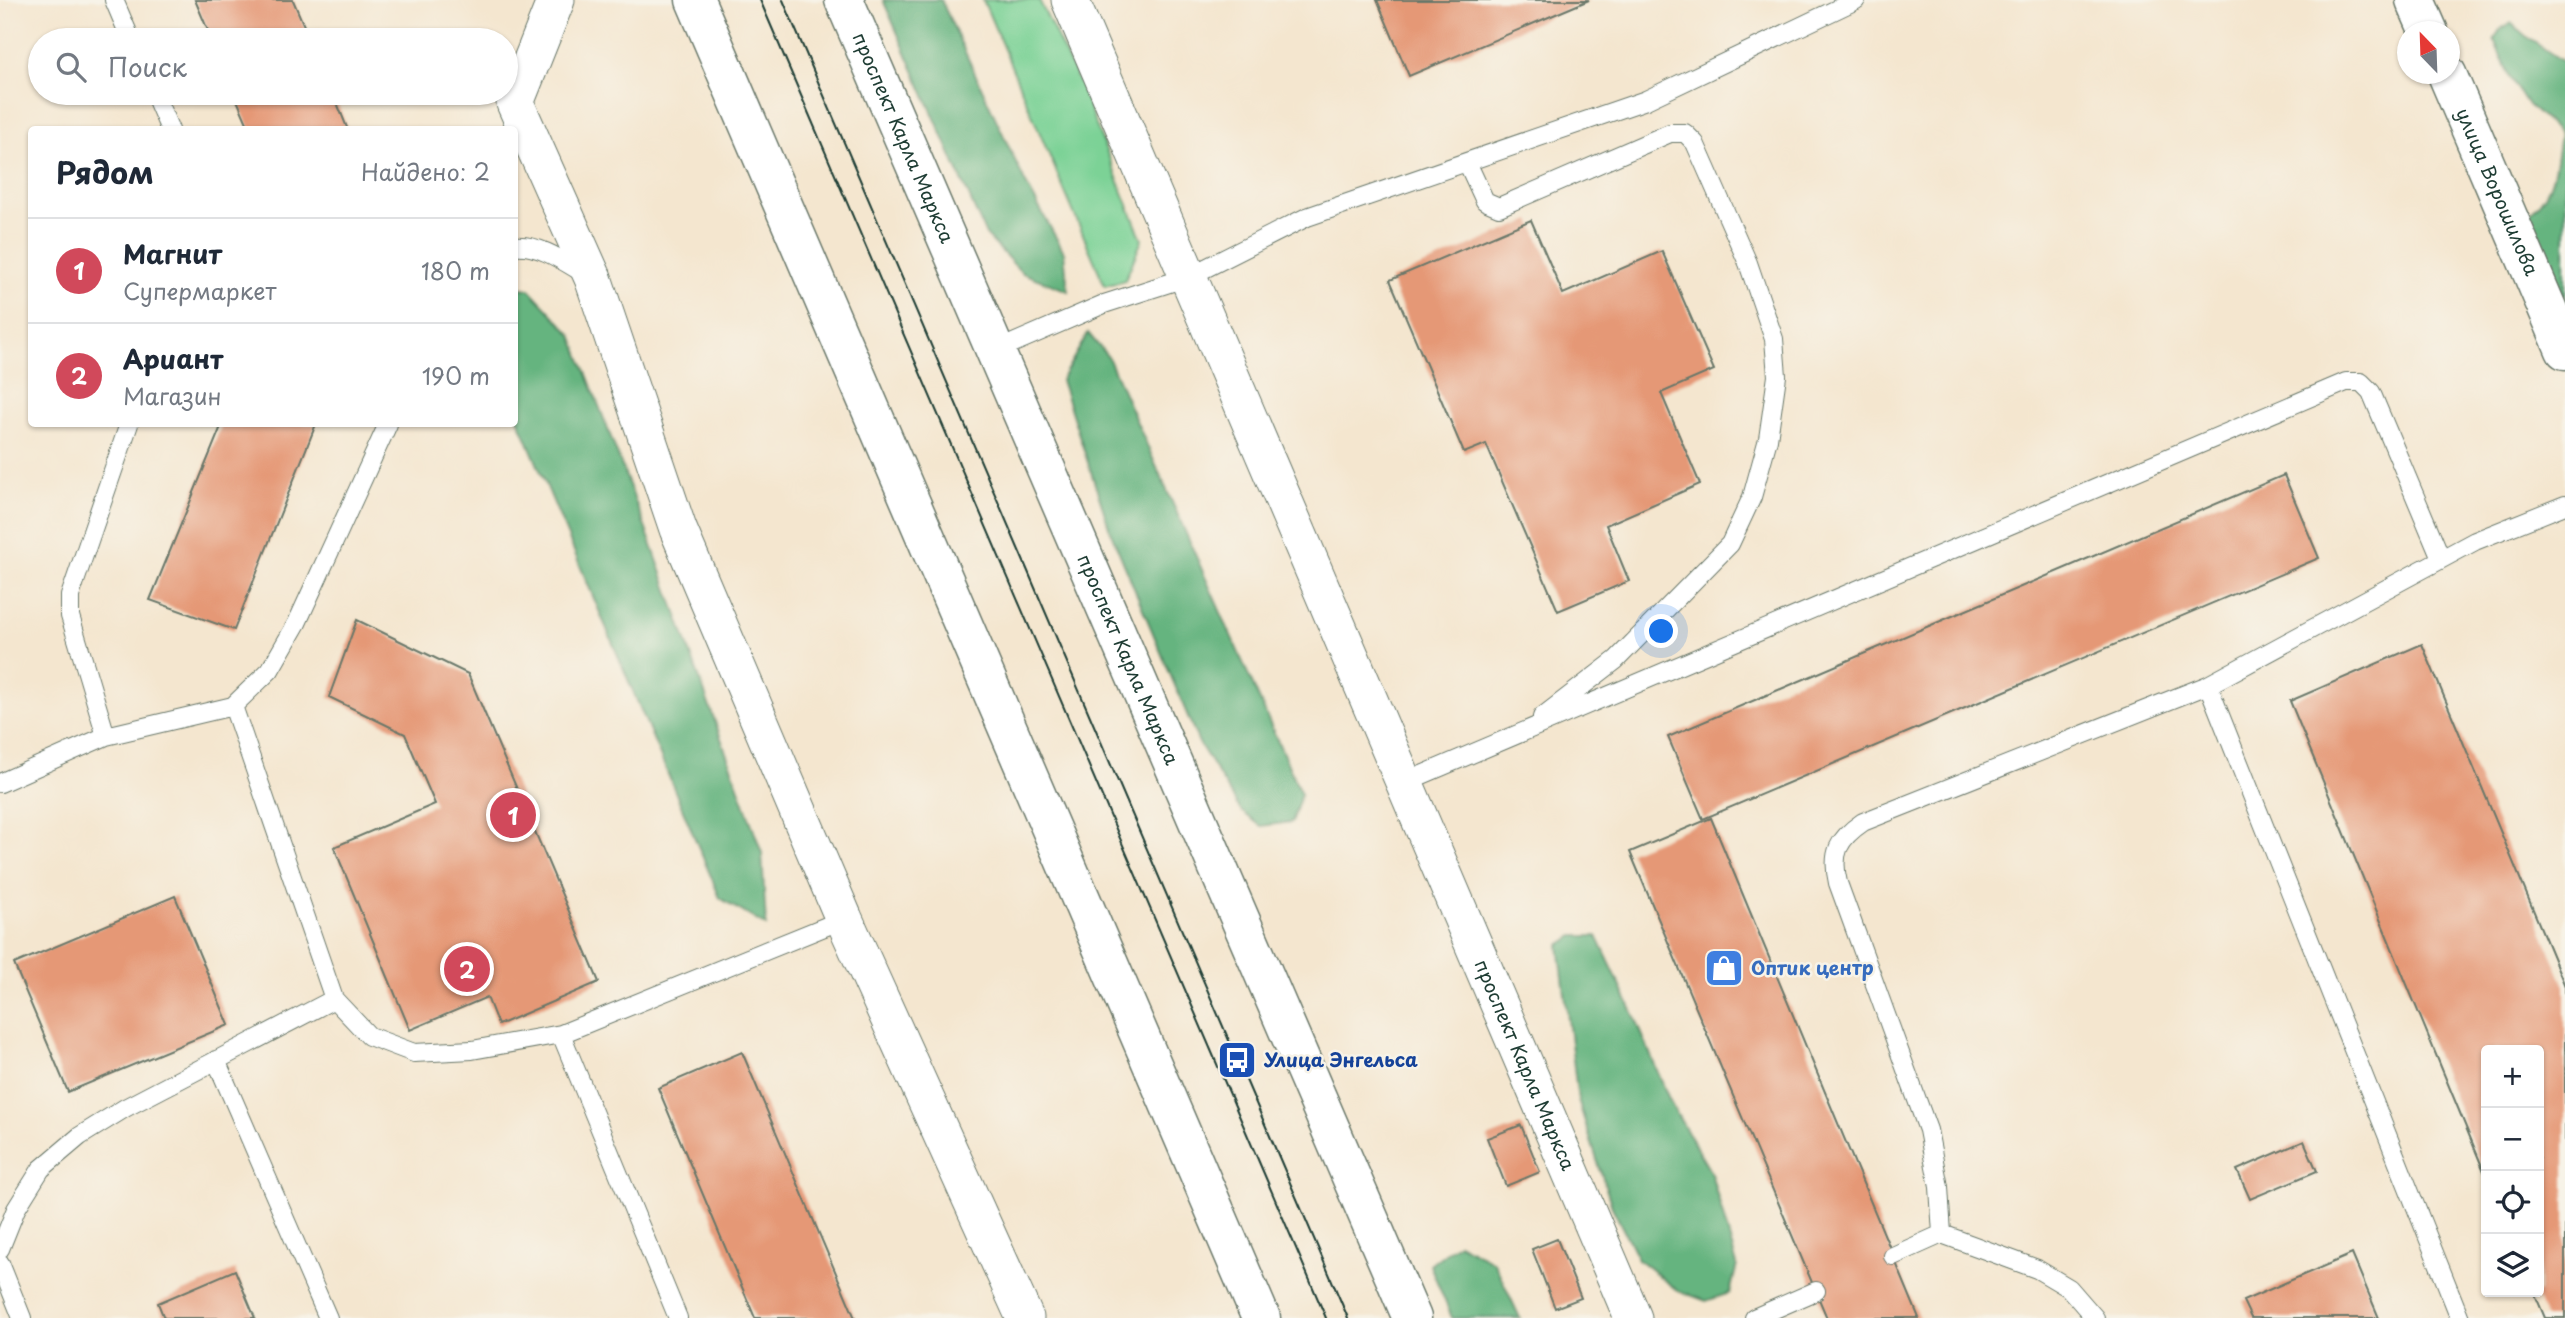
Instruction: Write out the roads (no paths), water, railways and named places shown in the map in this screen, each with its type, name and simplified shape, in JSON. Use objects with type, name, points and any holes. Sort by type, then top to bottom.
[{"type":"main road","points":[[695,0],[1261,1318]]},
{"type":"main road","name":"проспект Карла Маркса","points":[[844,0],[1412,1318]]},
{"type":"main road","points":[[2415,0],[2424,21]]},
{"type":"main road","name":"улица Ворошилова","points":[[2451,84],[2564,345]]},
{"type":"street","points":[[518,98],[556,0]]},
{"type":"street","name":"проспект Карла Маркса","points":[[1070,0],[1633,1318]]},
{"type":"street","points":[[518,130],[593,278],[678,529],[845,919],[1025,1318]]},
{"type":"lane","points":[[114,0],[126,28]]},
{"type":"lane","points":[[995,351],[1104,304],[1188,277],[1307,217],[1646,100],[1856,0]]},
{"type":"lane","points":[[159,105],[168,126]]},
{"type":"lane","points":[[1466,162],[1485,201],[1499,207],[1670,133],[1677,131],[1691,137],[1748,263],[1774,339],[1777,376],[1768,439],[1752,497],[1730,544],[1616,660],[1523,732]]},
{"type":"lane","points":[[518,246],[556,257],[593,278]]},
{"type":"lane","points":[[1403,783],[2354,380],[2361,382],[2371,392],[2441,558]]},
{"type":"lane","points":[[106,736],[70,616],[70,596],[128,427]]},
{"type":"lane","points":[[0,783],[106,736],[233,706],[270,670],[297,623],[387,427]]},
{"type":"lane","points":[[1942,1234],[1939,1187],[1928,1130],[1834,865],[1838,847],[1848,832],[1863,822],[2208,685],[2441,558],[2475,541],[2565,505]]},
{"type":"lane","points":[[2208,685],[2460,1318]]},
{"type":"lane","points":[[233,706],[334,999],[369,1036],[414,1053],[472,1049],[561,1034],[845,919]]},
{"type":"lane","points":[[0,1249],[16,1209],[41,1169],[80,1136],[125,1108],[334,999]]},
{"type":"lane","points":[[561,1034],[678,1318]]},
{"type":"lane","points":[[216,1059],[328,1318]]},
{"type":"lane","points":[[1894,1256],[1942,1234],[2037,1269],[2069,1288],[2095,1318]]},
{"type":"lane","points":[[0,1263],[22,1318]]},
{"type":"lane","points":[[1755,1318],[1816,1291]]},
{"type":"tram line","points":[[760,0],[1326,1318]]},
{"type":"tram line","points":[[783,0],[1348,1318]]},
{"type":"place","name":"Магнит","points":[[513,815]]},
{"type":"place","name":"Оптик центр","points":[[1724,968]]},
{"type":"place","name":"Ариант","points":[[467,969]]},
{"type":"place","name":"Улица Энгельса","points":[[1237,1060]]}]
